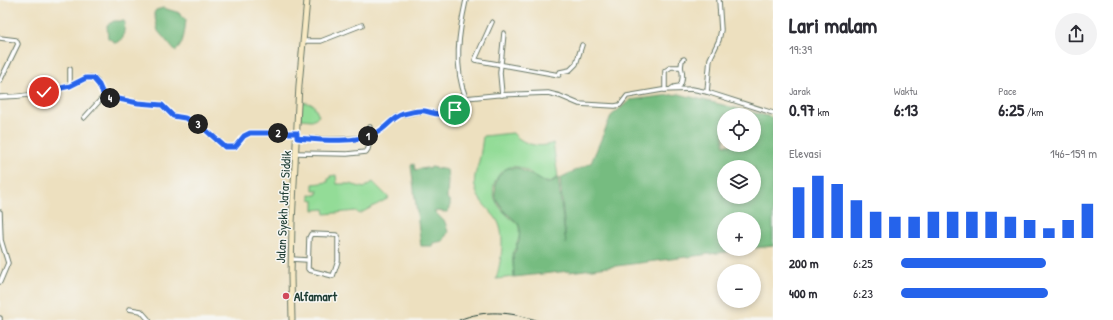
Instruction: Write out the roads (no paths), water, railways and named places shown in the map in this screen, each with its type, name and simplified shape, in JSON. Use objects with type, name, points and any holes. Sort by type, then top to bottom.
[{"type":"main road","name":"Jalan Syekh Jafar Siddik","points":[[292,320],[291,260],[299,85],[307,0]]},
{"type":"street","points":[[466,0],[458,58],[460,81],[466,98]]},
{"type":"street","points":[[707,92],[710,59],[719,40],[721,30],[720,0]]},
{"type":"street","points":[[492,22],[475,60],[559,75],[560,72],[570,70],[576,64],[582,45]]},
{"type":"street","points":[[304,41],[321,41],[362,25]]},
{"type":"street","points":[[502,95],[501,64],[504,33]]},
{"type":"street","points":[[0,38],[16,40],[18,44],[0,80]]},
{"type":"street","points":[[671,90],[674,87],[680,86],[681,84],[683,74],[681,67],[682,60],[684,59]]},
{"type":"street","points":[[665,90],[665,71],[671,67],[681,67]]},
{"type":"street","points":[[70,69],[70,86]]},
{"type":"street","points":[[0,97],[31,95],[70,86],[86,78],[93,78],[99,85],[104,96]]},
{"type":"street","points":[[104,96],[138,103],[162,105],[173,116],[185,118],[200,125],[225,147],[235,147],[244,136],[250,133],[340,140],[371,136],[382,130],[394,118],[404,114],[422,111],[445,113],[458,107],[466,98],[502,95],[548,93],[579,104],[615,106],[620,105],[626,96],[683,88],[707,92],[773,113]]},
{"type":"street","points":[[84,118],[104,96]]},
{"type":"street","points":[[296,153],[347,154],[364,152],[368,149],[371,136],[370,127]]},
{"type":"street","points":[[0,212],[2,250],[8,263],[0,282]]},
{"type":"street","points":[[310,235],[338,236],[338,261],[334,276],[309,270],[307,268],[307,260],[310,235]]},
{"type":"street","points":[[291,260],[307,260]]},
{"type":"street","points":[[129,309],[141,311],[149,320]]},
{"type":"railway","points":[[459,320],[478,314],[488,313],[517,315],[536,320]]},
{"type":"place","name":"Alfamart","points":[[286,296]]}]
